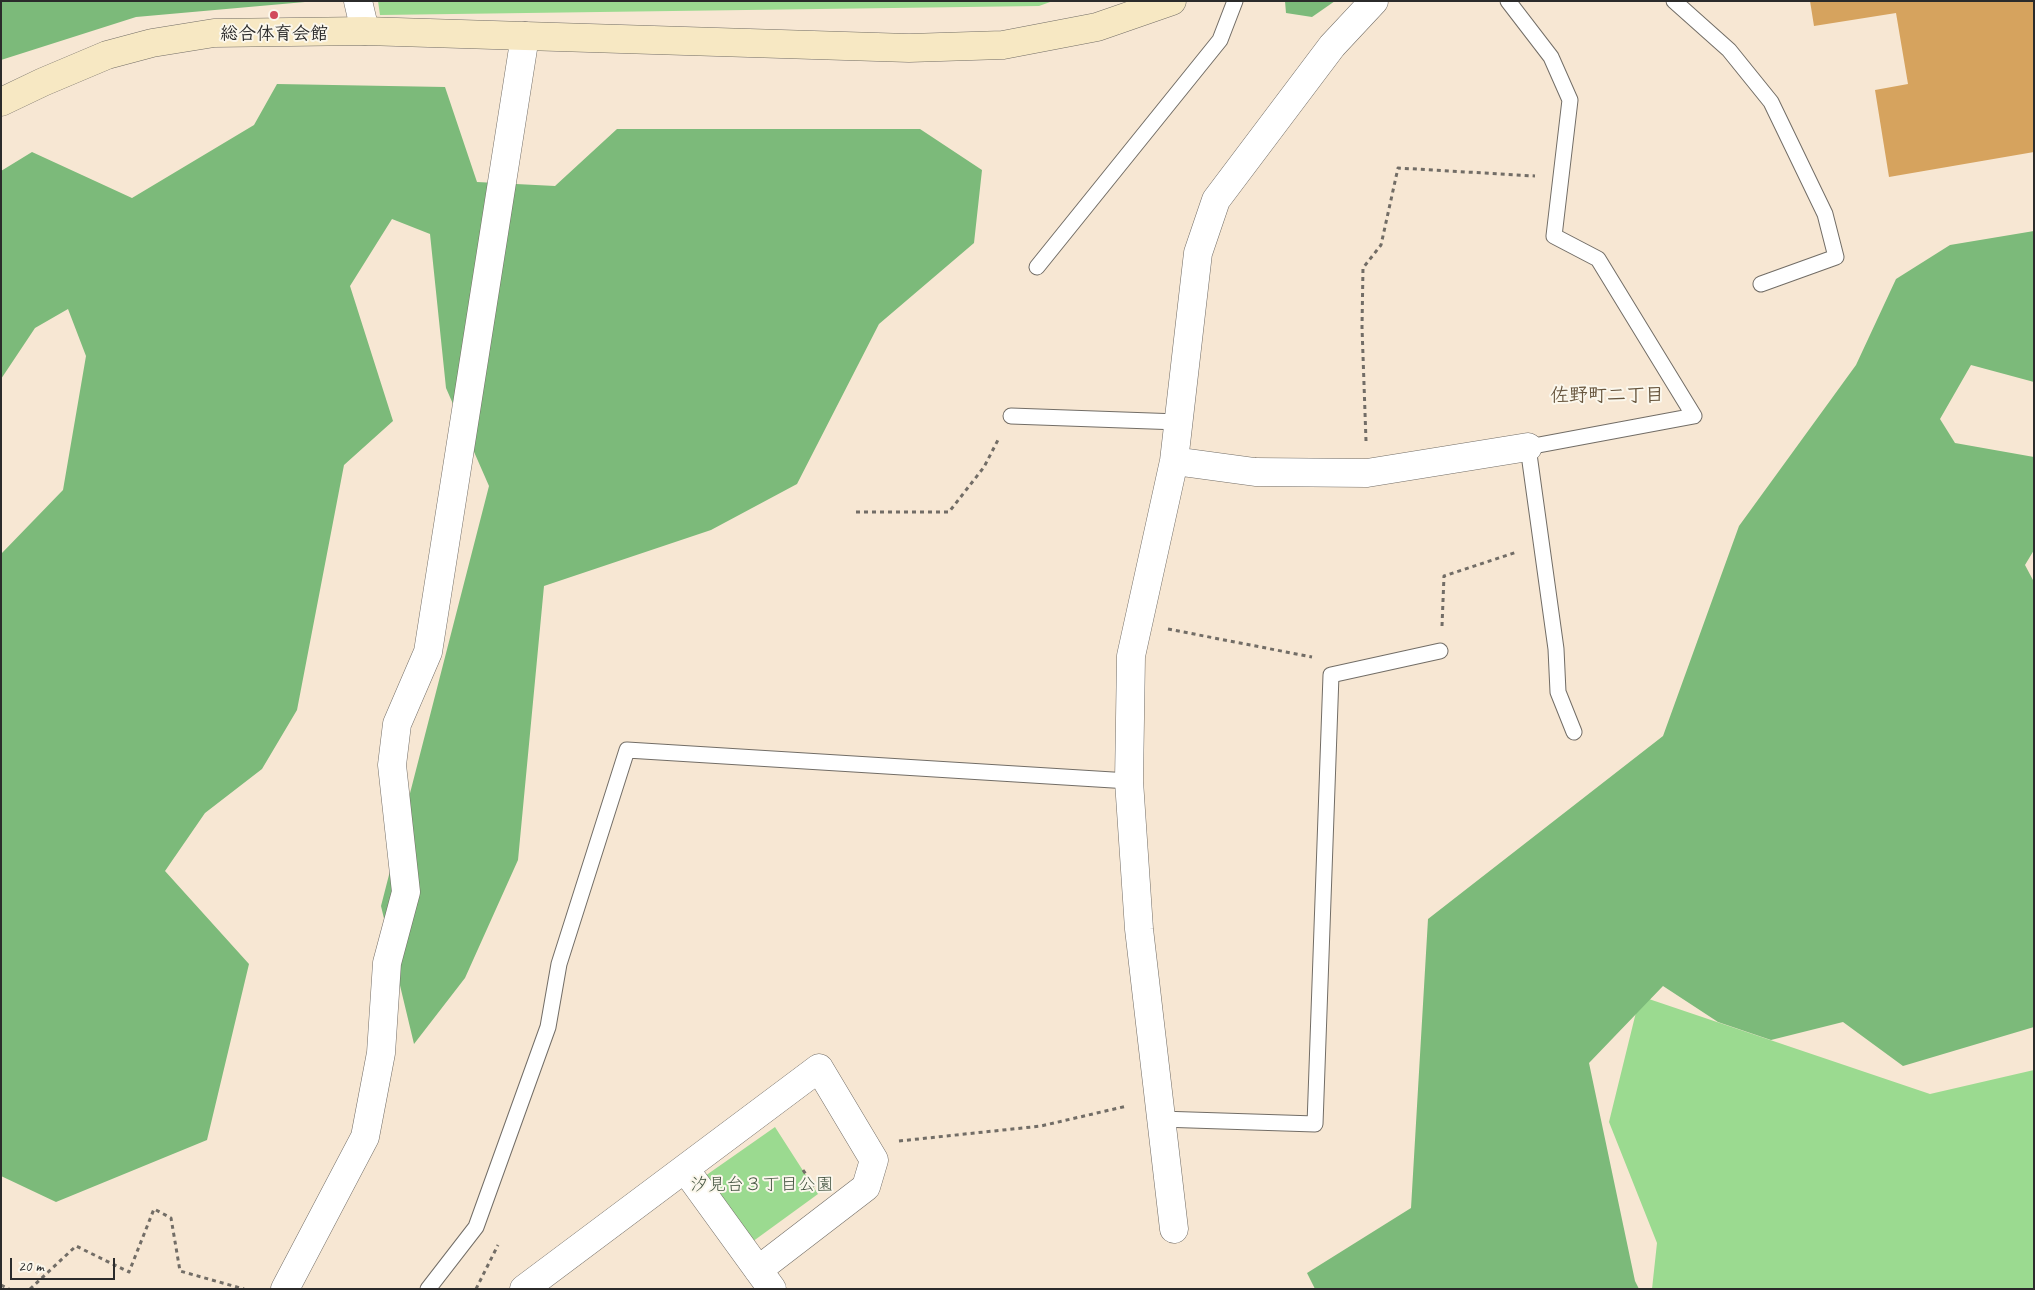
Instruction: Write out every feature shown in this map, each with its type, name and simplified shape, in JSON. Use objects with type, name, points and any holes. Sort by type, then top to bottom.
[{"type":"street","points":[[358,1],[365,31]]},
{"type":"street","points":[[1,102],[107,55],[152,43],[214,33],[365,31],[909,48],[1003,45],[1097,27],[1172,1]]},
{"type":"street","points":[[1174,1229],[1139,929],[1129,781],[1131,656],[1174,461],[1198,253],[1216,200],[1332,46],[1374,1]]},
{"type":"street","points":[[285,1289],[366,1137],[381,1053],[387,963],[406,892],[392,765],[397,724],[428,652],[525,36]]},
{"type":"street","points":[[1174,461],[1255,472],[1367,473],[1528,448]]},
{"type":"street","points":[[524,1289],[819,1068],[874,1160],[866,1187],[765,1279],[685,1169]]},
{"type":"lane","points":[[1037,267],[1220,40],[1235,1]]},
{"type":"lane","points":[[1508,1],[1551,58],[1570,100],[1554,236],[1598,259],[1694,416],[1528,448],[1556,649],[1558,692],[1574,732]]},
{"type":"lane","points":[[1674,1],[1729,50],[1771,102],[1825,214],[1836,257],[1761,284]]},
{"type":"lane","points":[[1011,416],[1180,422]]},
{"type":"lane","points":[[1159,1109],[1315,1124],[1331,675],[1440,651]]},
{"type":"lane","points":[[428,1289],[476,1227],[548,1027],[559,964],[628,750],[1129,781]]},
{"type":"path","points":[[1367,473],[1362,326],[1363,268],[1381,245],[1398,168],[1561,178]]},
{"type":"path","points":[[856,512],[949,512],[984,467],[1011,416]]},
{"type":"path","points":[[1440,651],[1444,576],[1541,544]]},
{"type":"path","points":[[1138,622],[1326,660],[1331,675]]},
{"type":"path","points":[[864,1144],[1041,1126],[1159,1109]]},
{"type":"path","points":[[30,1289],[76,1246],[128,1272],[154,1209],[171,1218],[180,1271],[244,1289]]},
{"type":"path","points":[[1,1285],[9,1289]]},
{"type":"green space","points":[[1,1],[305,2],[136,17],[1,60]]},
{"type":"green space","points":[[378,1],[1053,1],[1039,6],[380,15]]},
{"type":"green space","points":[[1285,1],[1335,1],[1312,17],[1286,13]]},
{"type":"green space","points":[[277,84],[445,87],[477,182],[555,186],[617,129],[920,129],[982,170],[974,243],[879,324],[797,484],[711,530],[544,586],[518,860],[465,978],[414,1044],[381,906],[489,486],[446,388],[430,234],[392,219],[350,286],[393,421],[344,465],[297,710],[262,769],[205,813],[165,871],[249,964],[207,1140],[56,1202],[1,1176],[1,554],[63,490],[86,356],[68,309],[35,328],[1,379],[1,171],[32,152],[132,198],[254,125]]},
{"type":"green space","points":[[2034,231],[2034,382],[1971,365],[1940,419],[1955,443],[2034,457],[2034,550],[2025,565],[2034,582],[2034,1027],[1903,1066],[1843,1022],[1771,1040],[1718,1022],[1663,986],[1589,1063],[1635,1281],[1639,1289],[1315,1289],[1307,1273],[1411,1208],[1428,919],[1663,736],[1739,526],[1856,365],[1896,279],[1950,245]]},
{"type":"green space","points":[[1640,996],[1930,1094],[2034,1070],[2034,1289],[1652,1289],[1657,1243],[1609,1122]]},
{"type":"green space","name":"汐見台３丁目公園","points":[[775,1127],[818,1194],[752,1242],[705,1176]]},
{"type":"building","points":[[1810,1],[2034,1],[2034,152],[1889,177],[1875,90],[1908,84],[1896,13],[1814,26]]},
{"type":"place","name":"総合体育会館","points":[[274,15]]},
{"type":"district","name":"佐野町二丁目","points":[[1607,396]]}]
